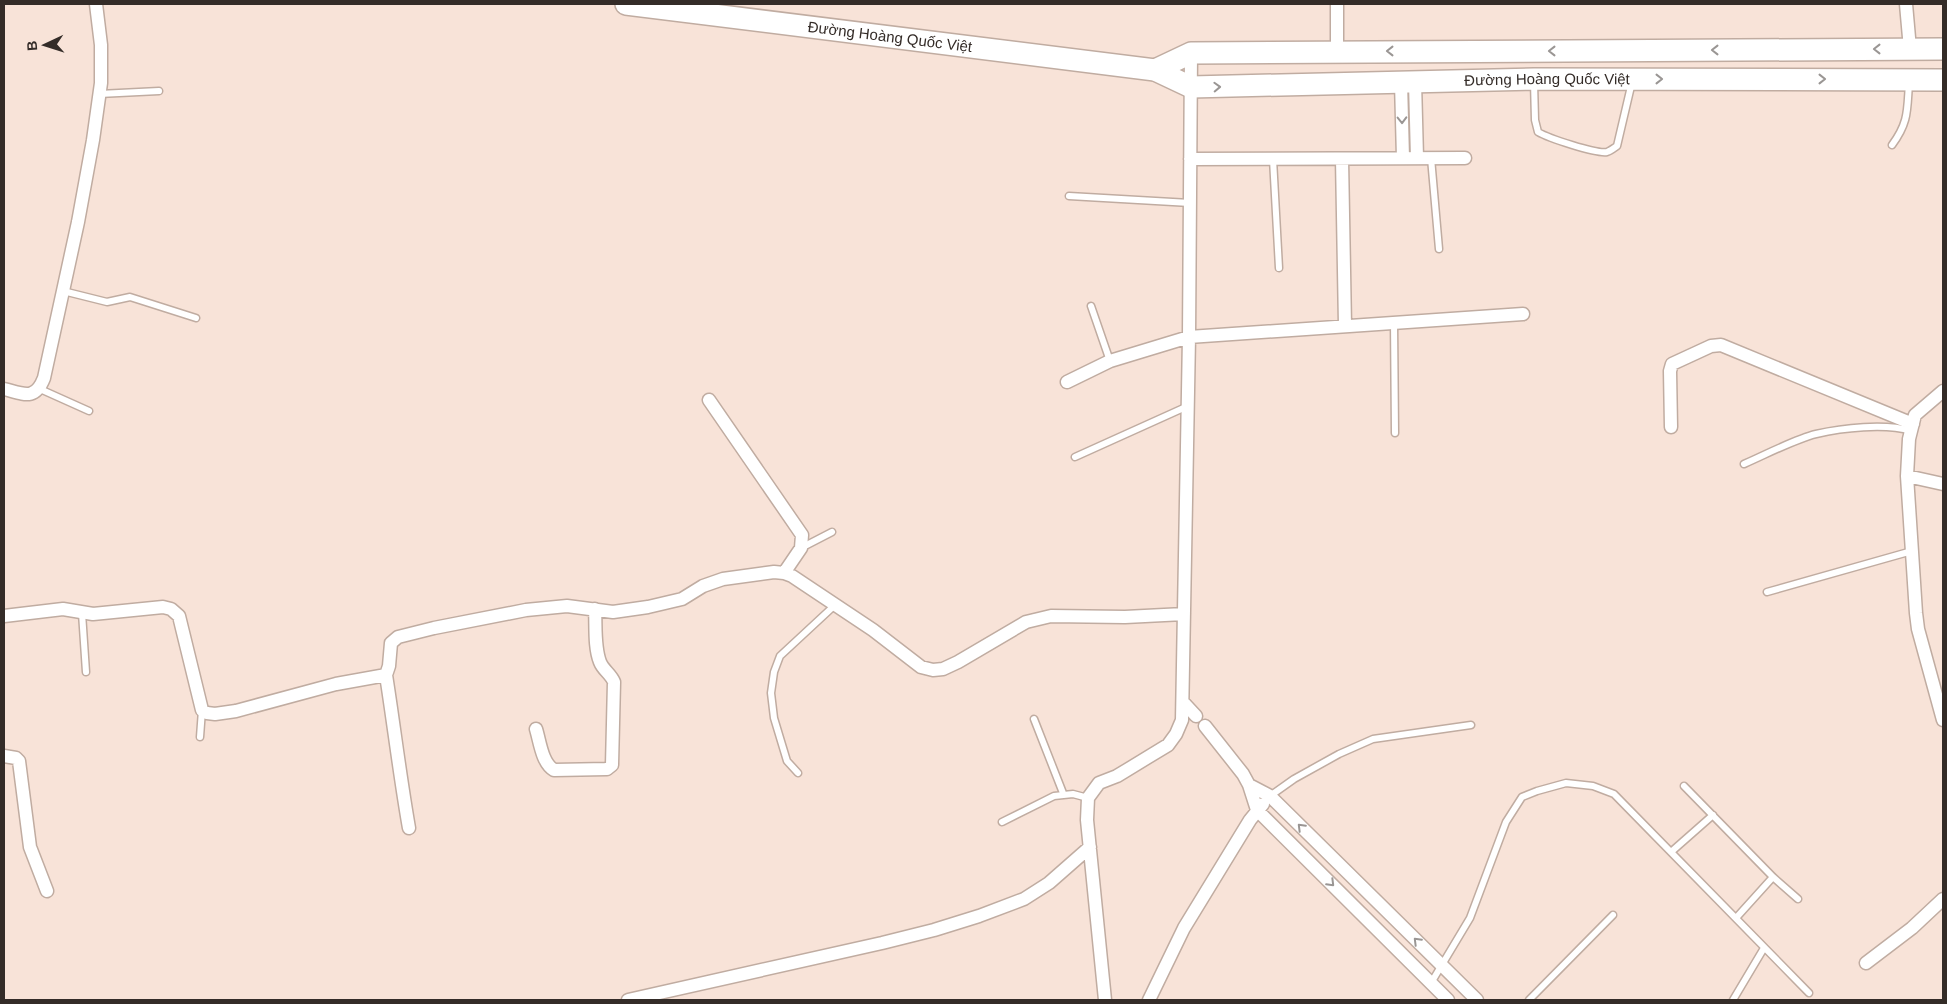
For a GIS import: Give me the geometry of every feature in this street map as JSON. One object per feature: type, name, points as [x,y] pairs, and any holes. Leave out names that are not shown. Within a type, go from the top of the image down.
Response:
[{"type":"highway","name":"Đường Hoàng Quốc Việt","points":[[634,4],[1155,70],[1191,87],[1632,78],[1943,80]]},
{"type":"highway","name":"Đường Hoàng Quốc Việt","points":[[1155,70],[1191,53],[1943,49]]},
{"type":"street","points":[[4,389],[34,393],[40,389],[44,378],[78,222],[99,94],[101,45],[96,4]]},
{"type":"street","points":[[1337,4],[1337,52]]},
{"type":"street","points":[[1906,4],[1910,49]]},
{"type":"street","points":[[1105,1000],[1087,820],[1088,798],[1099,783],[1117,776],[1168,745],[1176,734],[1182,720],[1189,337],[1191,53]]},
{"type":"street","points":[[1408,82],[1417,158]]},
{"type":"street","points":[[1403,158],[1408,82]]},
{"type":"street","points":[[1190,159],[1466,158]]},
{"type":"street","points":[[1342,159],[1345,326]]},
{"type":"street","points":[[1067,382],[1110,361],[1189,337],[1523,314]]},
{"type":"street","points":[[1671,427],[1670,372],[1672,364],[1711,346],[1721,345],[1912,428]]},
{"type":"street","points":[[1943,391],[1915,416],[1909,439],[1907,476],[1918,629],[1941,706],[1943,720]]},
{"type":"street","points":[[709,400],[802,535],[801,548],[784,573]]},
{"type":"street","points":[[1907,476],[1943,484]]},
{"type":"street","points":[[409,828],[397,763],[395,731],[386,675],[389,666],[391,643],[398,637],[526,610],[568,606],[613,612],[648,608],[682,599],[704,586],[723,579],[774,572],[784,573],[873,630],[922,667],[933,670],[944,669],[958,662],[1026,622],[1051,616],[1126,617],[1184,614]]},
{"type":"street","points":[[4,616],[63,609],[93,614],[162,607],[171,609],[179,616],[202,710],[207,713],[215,714],[236,711],[336,684],[386,675]]},
{"type":"street","points":[[536,730],[546,762],[554,770],[607,769],[612,765],[614,682],[611,675],[600,664],[595,609]]},
{"type":"street","points":[[1182,702],[1196,716]]},
{"type":"street","points":[[1205,726],[1246,780],[1257,810],[1448,1000]]},
{"type":"street","points":[[4,756],[16,758],[18,761],[30,847],[48,891]]},
{"type":"street","points":[[1246,780],[1270,796],[1477,1000]]},
{"type":"street","points":[[1149,1000],[1184,928],[1257,810],[1270,796]]},
{"type":"street","points":[[628,1000],[899,938],[979,916],[1024,899],[1049,882],[1090,847]]},
{"type":"street","points":[[1866,963],[1912,928],[1943,899]]},
{"type":"lane","points":[[1534,79],[1535,120],[1538,132],[1546,137],[1608,152],[1617,146],[1632,78]]},
{"type":"lane","points":[[1892,145],[1903,130],[1909,80]]},
{"type":"lane","points":[[99,94],[158,91]]},
{"type":"lane","points":[[1430,158],[1439,249]]},
{"type":"lane","points":[[1273,159],[1279,268]]},
{"type":"lane","points":[[1069,196],[1190,203]]},
{"type":"lane","points":[[63,291],[108,302],[130,297],[196,318]]},
{"type":"lane","points":[[1091,306],[1110,361]]},
{"type":"lane","points":[[1394,322],[1395,433]]},
{"type":"lane","points":[[40,389],[89,411]]},
{"type":"lane","points":[[1074,457],[1188,406]]},
{"type":"lane","points":[[1744,464],[1815,434],[1868,427],[1912,428]]},
{"type":"lane","points":[[801,548],[832,532]]},
{"type":"lane","points":[[1766,592],[1912,550]]},
{"type":"lane","points":[[798,773],[787,761],[774,718],[771,692],[774,672],[780,656],[835,605]]},
{"type":"lane","points":[[82,613],[86,672]]},
{"type":"lane","points":[[200,737],[202,710]]},
{"type":"lane","points":[[1034,719],[1063,793]]},
{"type":"lane","points":[[1270,796],[1331,758],[1373,739],[1471,724]]},
{"type":"lane","points":[[1431,984],[1470,918],[1506,822],[1522,797],[1537,790],[1566,783],[1593,786],[1614,794],[1809,993]]},
{"type":"lane","points":[[1684,786],[1773,878],[1798,899]]},
{"type":"lane","points":[[1002,822],[1063,793],[1088,798]]},
{"type":"lane","points":[[1671,852],[1713,815]]},
{"type":"lane","points":[[1736,918],[1773,878]]},
{"type":"lane","points":[[1529,1000],[1613,915]]},
{"type":"lane","points":[[1733,1000],[1764,948]]}]
